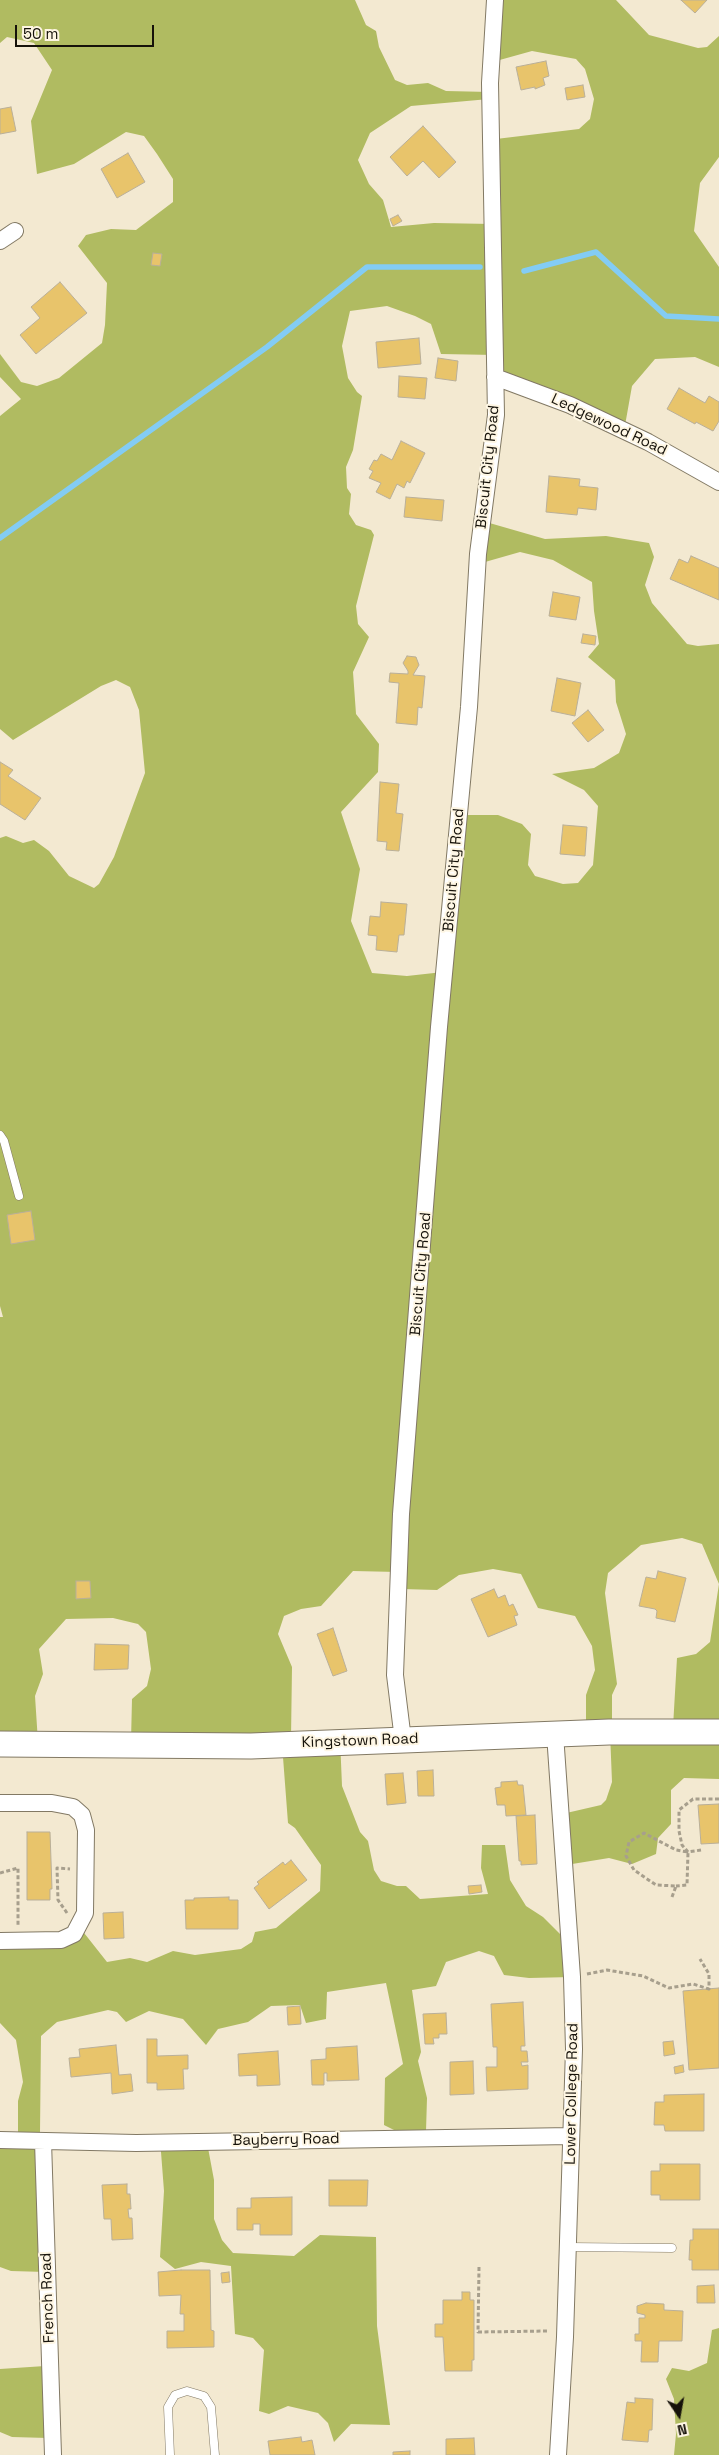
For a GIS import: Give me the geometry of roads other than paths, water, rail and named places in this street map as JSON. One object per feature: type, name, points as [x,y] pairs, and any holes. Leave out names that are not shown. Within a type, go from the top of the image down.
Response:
[{"type":"main road","name":"Kingstown Road","points":[[0,1744],[250,1746],[555,1734],[719,1732]]},
{"type":"street","name":"Biscuit City Road","points":[[403,1740],[395,1675],[401,1514],[439,1027],[469,707],[478,554],[496,415],[490,83],[495,0]]},
{"type":"street","points":[[0,241],[15,231]]},
{"type":"street","name":"Ledgewood Road","points":[[494,377],[570,405],[648,442],[719,482]]},
{"type":"street","name":"Lower College Road","points":[[555,1734],[572,1977],[574,2049],[568,2247],[558,2455]]},
{"type":"street","points":[[0,1802],[52,1803],[73,1807],[82,1815],[86,1830],[86,1913],[74,1934],[61,1940],[0,1941]]},
{"type":"street","name":"Bayberry Road","points":[[0,2140],[136,2143],[571,2136]]},
{"type":"street","name":"French Road","points":[[43,2141],[53,2455]]},
{"type":"lane","points":[[0,1135],[4,1141],[19,1196]]},
{"type":"lane","points":[[568,2247],[672,2248]]},
{"type":"lane","points":[[170,2455],[168,2407],[175,2395],[187,2392],[204,2396],[212,2407],[215,2455]]},
{"type":"waterway","points":[[524,271],[596,252],[666,316],[719,319]]},
{"type":"waterway","points":[[0,538],[267,347],[367,267],[480,267]]}]
